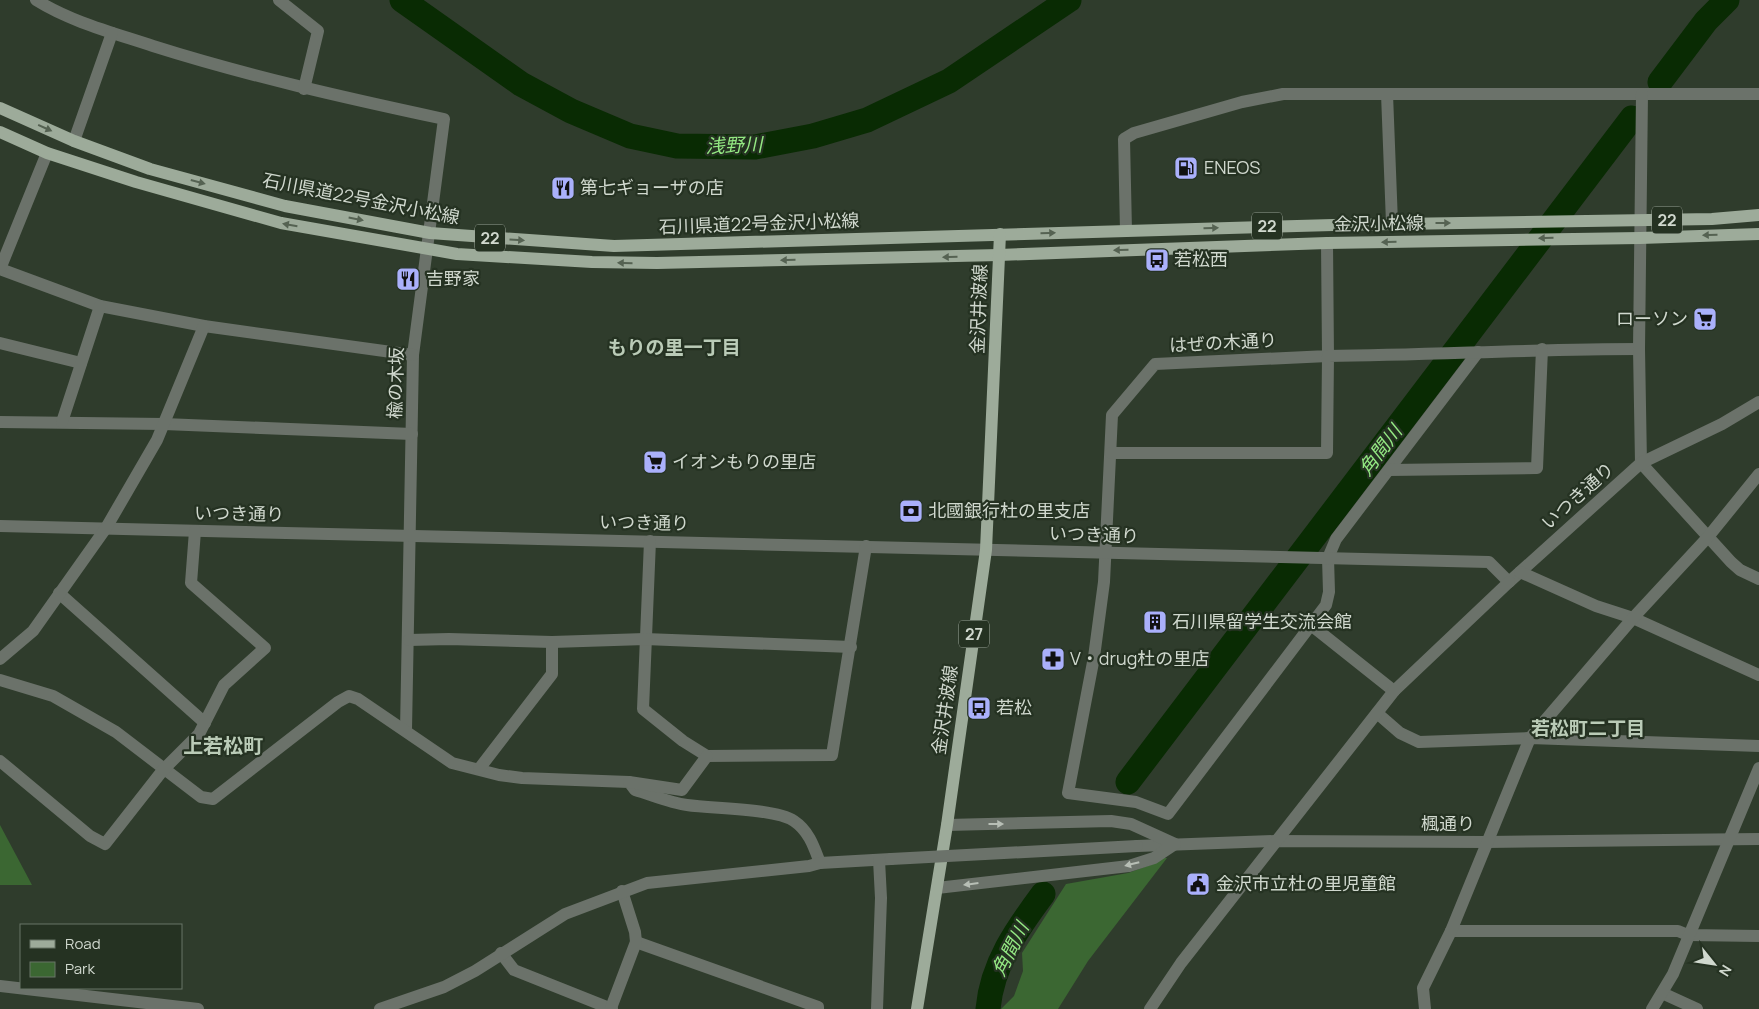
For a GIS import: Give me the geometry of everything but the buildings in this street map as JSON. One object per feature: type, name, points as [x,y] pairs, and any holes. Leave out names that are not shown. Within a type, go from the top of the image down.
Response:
[{"type":"main road","name":"石川県道22号金沢小松線","points":[[0,108],[74,141],[150,169],[285,206],[430,233],[614,246],[1000,234]]},
{"type":"main road","name":"22","points":[[0,132],[47,153],[136,182],[281,224],[428,250],[563,261],[638,263],[999,255]]},
{"type":"main road","name":"金沢小松線","points":[[1000,234],[1392,223],[1641,221],[1712,219],[1759,215]]},
{"type":"main road","name":"金沢井波線","points":[[917,1009],[947,825],[986,550],[1000,234]]},
{"type":"main road","name":"金沢小松線","points":[[999,255],[1328,243],[1566,237],[1640,238],[1759,234]]},
{"type":"street","points":[[36,0],[52,4],[112,33],[206,63],[304,89],[318,32],[279,0]]},
{"type":"street","points":[[74,141],[112,33]]},
{"type":"street","name":"楡の木坂","points":[[304,89],[444,119],[428,250],[412,355],[409,640],[406,730]]},
{"type":"street","points":[[1126,231],[1124,139],[1134,133],[1242,102],[1283,94],[1759,94]]},
{"type":"street","points":[[1387,94],[1392,223]]},
{"type":"street","name":"いつき通り","points":[[1150,1009],[1180,963],[1275,840],[1394,692],[1508,582],[1641,463],[1640,238],[1642,94]]},
{"type":"street","points":[[47,153],[0,269],[100,306],[204,326],[412,355]]},
{"type":"street","points":[[1111,453],[1327,453],[1328,243]]},
{"type":"street","points":[[62,422],[100,306]]},
{"type":"street","points":[[0,659],[33,631],[106,528],[153,449],[204,326]]},
{"type":"street","points":[[0,343],[81,363]]},
{"type":"street","points":[[1389,470],[1538,468],[1542,349]]},
{"type":"street","name":"はぜの木通り","points":[[1311,625],[1168,814],[1136,802],[1068,793],[1094,657],[1106,554],[1112,415],[1155,364],[1542,349],[1640,349]]},
{"type":"street","points":[[1394,692],[1311,625],[1326,606],[1329,592],[1328,558],[1336,539],[1389,470],[1473,352]]},
{"type":"street","points":[[1759,402],[1722,424],[1641,463],[1735,566],[1759,579]]},
{"type":"street","points":[[0,422],[164,424],[412,434]]},
{"type":"street","points":[[1425,1009],[1423,988],[1451,931],[1530,738],[1633,618],[1754,490],[1759,474]]},
{"type":"street","name":"いつき通り","points":[[0,526],[1328,558]]},
{"type":"street","points":[[0,761],[90,836],[105,844],[163,770],[199,734],[224,685],[266,648],[191,583],[195,531]]},
{"type":"street","points":[[650,541],[643,708],[683,741],[707,756],[832,755],[866,546]]},
{"type":"street","points":[[1328,558],[1489,562],[1508,582]]},
{"type":"street","points":[[1520,572],[1596,606],[1633,618],[1759,675]]},
{"type":"street","points":[[59,593],[205,723]]},
{"type":"street","points":[[409,640],[449,639],[552,642],[645,639],[851,647]]},
{"type":"street","points":[[479,769],[552,674],[552,642]]},
{"type":"street","points":[[0,680],[53,696],[116,732],[163,770],[201,797],[212,799],[338,702],[349,696],[358,699],[406,730],[427,748],[452,763],[500,775],[522,778],[630,782],[682,790],[707,756]]},
{"type":"street","points":[[1377,713],[1400,733],[1419,742],[1530,738],[1759,746]]},
{"type":"street","points":[[1652,1009],[1673,974],[1759,768]]},
{"type":"street","points":[[630,782],[635,790],[685,805],[776,814],[793,820],[810,837],[820,863]]},
{"type":"street","points":[[947,825],[1111,821],[1131,824],[1176,844]]},
{"type":"street","name":"楓通り","points":[[380,1009],[444,987],[565,914],[647,883],[809,866],[820,863],[1275,840],[1486,842],[1759,840]]},
{"type":"street","points":[[937,888],[1129,866],[1154,858],[1176,844]]},
{"type":"street","points":[[877,1009],[881,898],[885,859]]},
{"type":"street","points":[[501,953],[514,970],[611,1009],[636,942],[635,932],[622,892]]},
{"type":"street","points":[[1451,931],[1678,931],[1688,935],[1759,936]]},
{"type":"street","points":[[636,942],[818,1008]]},
{"type":"street","points":[[0,986],[20,988]]},
{"type":"street","points":[[26,989],[198,1009]]},
{"type":"street","points":[[1662,993],[1697,1009]]},
{"type":"green space","points":[[0,825],[32,885],[0,885]]},
{"type":"green space","points":[[1154,858],[1167,858],[1088,961],[1058,1009],[1001,1009],[1014,996],[1023,971],[1022,953],[1066,884],[1128,873],[1153,864]]},
{"type":"waterway","name":"浅野川","points":[[402,0],[521,84],[571,111],[630,136],[677,146],[755,147],[813,136],[867,120],[949,81],[1069,0]]},
{"type":"waterway","name":"角間川","points":[[1660,82],[1706,21],[1727,0]]},
{"type":"waterway","name":"角間川","points":[[1128,782],[1632,118]]},
{"type":"waterway","name":"角間川","points":[[988,1009],[990,993],[1000,962],[1015,934],[1043,894]]},
{"type":"place","name":"ENEOS","points":[[1186,168]]},
{"type":"place","name":"第七ギョーザの店","points":[[563,188]]},
{"type":"place","name":"若松西","points":[[1157,260]]},
{"type":"place","name":"吉野家","points":[[408,279]]},
{"type":"place","name":"ローソン","points":[[1705,319]]},
{"type":"place","name":"イオンもりの里店","points":[[655,462]]},
{"type":"place","name":"北國銀行杜の里支店","points":[[911,511]]},
{"type":"place","name":"石川県留学生交流会館","points":[[1155,622]]},
{"type":"place","name":"V・drug杜の里店","points":[[1053,659]]},
{"type":"place","name":"若松","points":[[979,708]]},
{"type":"place","name":"金沢市立杜の里児童館","points":[[1198,884]]},
{"type":"district","name":"もりの里一丁目","points":[[674,347]]},
{"type":"district","name":"若松町二丁目","points":[[1588,728]]},
{"type":"district","name":"上若松町","points":[[223,746]]}]
